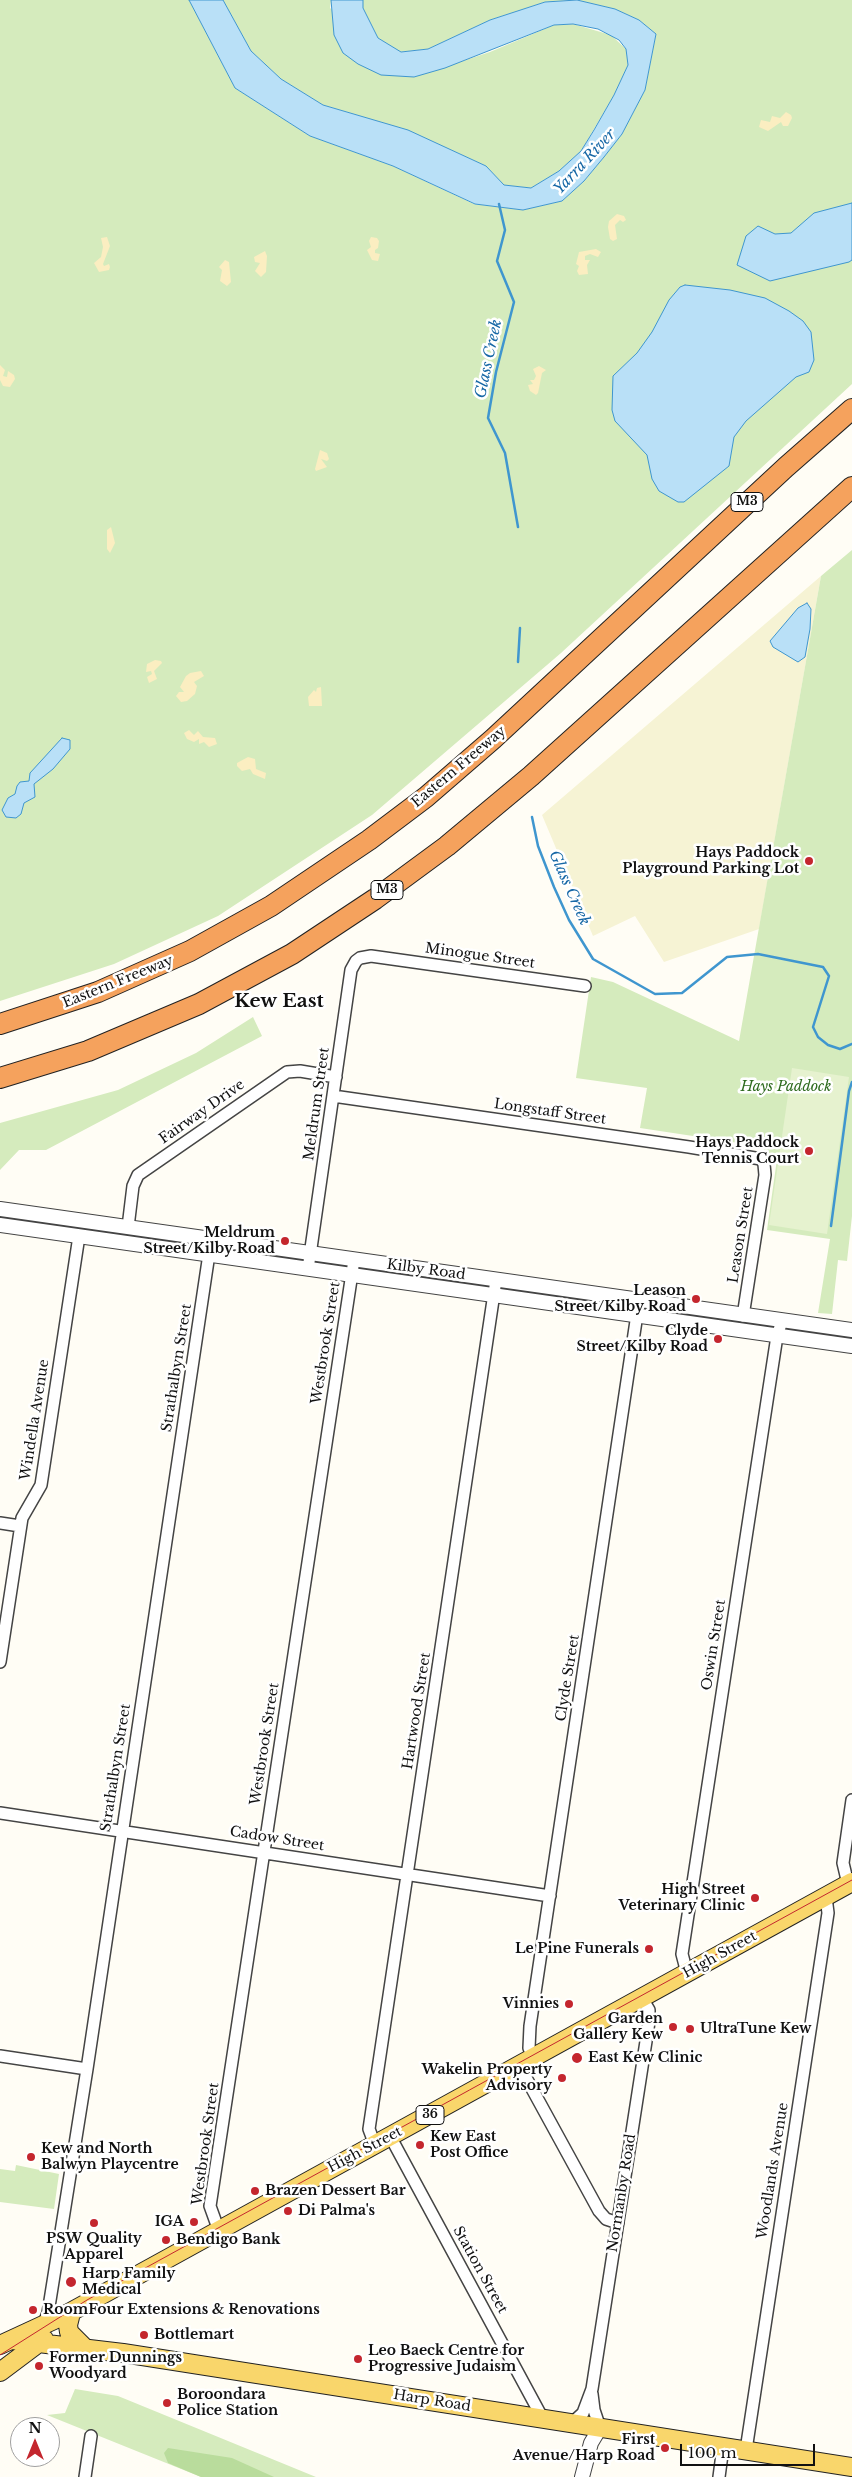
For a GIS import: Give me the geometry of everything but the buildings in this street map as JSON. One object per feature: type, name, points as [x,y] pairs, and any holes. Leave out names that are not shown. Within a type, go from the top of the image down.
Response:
[{"type":"highway","name":"Eastern Freeway","points":[[0,1024],[98,992],[190,951],[271,906],[369,840],[426,797],[493,740],[766,485],[852,410]]},
{"type":"highway","name":"M3","points":[[0,1078],[88,1051],[167,1019],[249,979],[332,929],[418,868],[489,812],[567,745],[716,608],[852,487]]},
{"type":"highway","points":[[716,608],[852,504]]},
{"type":"main road","name":"High Street","points":[[0,2372],[38,2344],[68,2316],[88,2302],[850,1883]]},
{"type":"main road","name":"High Street","points":[[4,2341],[68,2316]]},
{"type":"main road","points":[[68,2316],[68,2330],[85,2348]]},
{"type":"main road","name":"Harp Road","points":[[4,2341],[85,2348],[852,2467]]},
{"type":"street","name":"Minogue Street","points":[[371,956],[585,986]]},
{"type":"street","name":"Meldrum Street","points":[[308,1269],[352,970],[360,958],[371,956]]},
{"type":"street","name":"Fairway Drive","points":[[128,1228],[133,1182],[138,1175],[287,1072],[300,1071],[336,1077]]},
{"type":"street","name":"Longstaff Street","points":[[333,1096],[761,1159]]},
{"type":"street","name":"Leason Street","points":[[743,1316],[765,1176],[764,1164],[761,1159]]},
{"type":"street","name":"Kilby Road","points":[[0,1209],[852,1330]]},
{"type":"street","name":"Kilby Road","points":[[0,1225],[852,1346]]},
{"type":"street","name":"Windella Avenue","points":[[0,1662],[20,1526],[24,1513],[41,1485],[79,1236]]},
{"type":"street","name":"Strathalbyn Street","points":[[42,2326],[48,2317],[87,2068],[209,1254]]},
{"type":"street","name":"Westbrook Street","points":[[219,2231],[210,2213],[210,2206],[354,1260]]},
{"type":"street","name":"Hartwood Street","points":[[382,2141],[368,2129],[496,1280]]},
{"type":"street","name":"Clyde Street","points":[[526,2062],[639,1301]]},
{"type":"street","name":"Oswin Street","points":[[687,1973],[682,1954],[777,1336],[782,1321]]},
{"type":"street","points":[[0,1523],[20,1526]]},
{"type":"street","points":[[850,1883],[843,1863],[852,1800]]},
{"type":"street","name":"Cadow Street","points":[[0,1813],[550,1896]]},
{"type":"street","name":"Woodlands Avenue","points":[[746,2450],[828,1913],[826,1897]]},
{"type":"street","name":"Normanby Road","points":[[582,2476],[585,2425],[583,2413],[592,2390],[649,2022],[649,2010],[642,1998]]},
{"type":"street","points":[[0,2056],[87,2068]]},
{"type":"street","points":[[526,2062],[600,2211],[606,2219],[618,2223]]},
{"type":"street","name":"Station Street","points":[[382,2141],[543,2419]]},
{"type":"street","name":"Strathalbyn Street","points":[[52,2287],[53,2305],[68,2316]]},
{"type":"street","name":"Normanby Road","points":[[585,2425],[594,2410],[592,2390]]},
{"type":"street","points":[[85,2477],[91,2436]]},
{"type":"street","points":[[719,2477],[723,2447]]},
{"type":"shaded area","points":[[821,576],[759,929],[664,962],[635,916],[593,936],[542,815]]},
{"type":"green space","points":[[0,0],[189,0],[235,88],[310,136],[393,166],[474,204],[523,210],[562,201],[584,181],[622,134],[645,90],[656,34],[639,20],[615,9],[577,0],[852,0],[852,384],[561,653],[372,815],[218,916],[114,964],[0,1001]]},
{"type":"green space","points":[[223,0],[331,0],[330,8],[414,77],[490,52],[554,25],[573,24],[611,35],[626,49],[628,65],[614,95],[581,151],[559,171],[531,188],[504,185],[486,166],[407,130],[323,105],[281,79],[251,51]]},
{"type":"green space","points":[[363,0],[577,0],[545,2],[490,20],[428,49],[400,52],[378,38],[363,8]]},
{"type":"green space","name":"Hays Paddock","points":[[852,550],[852,1216],[847,1261],[838,1260],[832,1314],[818,1313],[830,1239],[767,1230],[777,1159],[759,1146],[640,1128],[647,1088],[576,1078],[591,977],[613,982],[739,1041],[821,576]]},
{"type":"green space","points":[[253,1017],[262,1036],[46,1150],[19,1150],[0,1170],[0,1123],[118,1090],[196,1053]]},
{"type":"green space","name":"Hays Paddock Tennis Court","points":[[792,1068],[849,1077],[827,1234],[769,1225]]},
{"type":"green space","points":[[16,2165],[59,2174],[54,2209],[0,2202],[0,2169],[15,2171]]},
{"type":"green space","points":[[75,2389],[118,2396],[316,2477],[201,2477],[60,2420],[60,2417],[47,2415],[65,2413]]},
{"type":"green space","points":[[168,2448],[232,2458],[274,2477],[201,2477],[168,2463],[164,2453]]},
{"type":"sand","points":[[786,112],[792,118],[788,126],[783,126],[781,122],[768,131],[759,127],[761,120],[770,122],[772,116],[780,118]]},
{"type":"sand","points":[[617,214],[624,216],[626,220],[623,222],[620,220],[615,225],[617,239],[613,241],[610,239],[608,227],[609,221]]},
{"type":"sand","points":[[107,237],[110,246],[103,264],[104,266],[109,264],[110,267],[109,270],[99,272],[94,263],[101,257],[103,247],[101,238]]},
{"type":"sand","points":[[371,237],[377,238],[379,241],[378,248],[375,250],[375,253],[380,254],[378,261],[372,260],[367,250],[371,247],[369,241]]},
{"type":"sand","points":[[596,249],[601,252],[598,257],[590,254],[585,256],[585,260],[590,260],[587,265],[588,274],[579,275],[577,271],[579,266],[576,264],[579,252]]},
{"type":"sand","points":[[265,251],[267,256],[266,272],[261,277],[255,271],[260,263],[255,262],[254,257]]},
{"type":"sand","points":[[225,260],[229,262],[231,282],[227,286],[220,281],[222,270],[219,267]]},
{"type":"sand","points":[[0,365],[5,370],[3,376],[7,377],[8,371],[14,375],[15,379],[10,387],[3,386],[0,380]]},
{"type":"sand","points":[[539,366],[546,370],[542,373],[536,395],[530,391],[528,385],[533,384],[530,380],[534,380],[536,376],[533,369]]},
{"type":"sand","points":[[320,450],[327,453],[329,459],[327,461],[321,459],[327,467],[316,471],[315,469]]},
{"type":"sand","points":[[111,527],[115,543],[110,553],[107,549],[107,530]]},
{"type":"sand","points":[[155,660],[162,663],[154,671],[157,679],[149,683],[147,677],[152,674],[151,671],[146,672],[147,664]]},
{"type":"sand","points":[[201,671],[204,676],[194,682],[197,686],[195,694],[187,701],[181,702],[176,696],[179,692],[184,692],[180,687],[186,676],[190,673]]},
{"type":"sand","points":[[321,687],[322,706],[309,706],[308,697],[314,690],[316,692],[317,688]]},
{"type":"sand","points":[[189,730],[194,735],[198,731],[203,737],[215,738],[217,744],[209,747],[204,742],[199,744],[199,739],[194,742],[187,739],[184,733]]},
{"type":"sand","points":[[248,757],[255,759],[256,769],[266,773],[265,779],[253,774],[250,769],[242,771],[237,766],[237,763]]},
{"type":"water","name":"Yarra River","points":[[189,0],[223,0],[251,51],[281,79],[323,105],[408,130],[486,166],[504,185],[531,188],[559,171],[581,151],[594,130],[628,65],[626,49],[619,40],[598,29],[573,24],[554,25],[445,68],[414,77],[381,75],[358,64],[343,53],[334,35],[331,0],[363,0],[363,8],[378,38],[401,52],[428,49],[490,20],[545,2],[577,0],[615,9],[639,20],[656,34],[645,90],[622,134],[584,181],[562,201],[523,210],[475,204],[393,166],[310,136],[235,88]]},
{"type":"water","points":[[852,203],[852,260],[849,262],[770,281],[737,265],[746,236],[758,226],[775,234],[791,233],[814,213]]},
{"type":"water","points":[[685,285],[730,290],[765,298],[789,311],[803,321],[811,332],[814,360],[809,372],[796,377],[746,421],[734,437],[729,466],[684,502],[678,502],[659,491],[652,479],[647,455],[615,421],[612,410],[613,376],[637,353],[652,332],[669,300],[680,287]]},
{"type":"water","points":[[807,603],[811,609],[810,629],[805,657],[798,662],[773,647],[770,641],[798,608]]},
{"type":"water","points":[[62,738],[70,740],[70,749],[53,769],[34,784],[35,797],[24,803],[21,814],[16,818],[6,817],[2,810],[8,798],[15,794],[20,782],[29,781],[30,773]]},
{"type":"waterway","name":"Glass Creek","points":[[499,204],[505,230],[497,261],[514,302],[496,372],[488,418],[505,453],[518,527]]},
{"type":"waterway","name":"Glass Creek","points":[[518,662],[520,628]]},
{"type":"waterway","name":"Glass Creek","points":[[532,817],[538,846],[554,887],[569,920],[593,959],[655,994],[682,993],[727,957],[758,954],[823,967],[829,976],[813,1027],[818,1037],[828,1045],[840,1049],[852,1044]]},
{"type":"waterway","points":[[831,1226],[849,1091],[852,1082]]},
{"type":"tram line","points":[[0,2355],[87,2300],[852,1880]]},
{"type":"place","name":"Hays Paddock Playground Parking Lot","points":[[809,861]]},
{"type":"place","name":"Hays Paddock Tennis Court","points":[[809,1151]]},
{"type":"place","name":"Meldrum Street/Kilby Road","points":[[285,1241]]},
{"type":"place","name":"Leason Street/Kilby Road","points":[[696,1299]]},
{"type":"place","name":"Clyde Street/Kilby Road","points":[[718,1339]]},
{"type":"place","name":"High Street Veterinary Clinic","points":[[755,1898]]},
{"type":"place","name":"Le Pine Funerals","points":[[649,1949]]},
{"type":"place","name":"Vinnies","points":[[569,2004]]},
{"type":"place","name":"Garden Gallery Kew","points":[[673,2027]]},
{"type":"place","name":"UltraTune Kew","points":[[690,2029]]},
{"type":"place","name":"East Kew Clinic","points":[[577,2058]]},
{"type":"place","name":"Wakelin Property Advisory","points":[[562,2078]]},
{"type":"place","name":"Kew East Post Office","points":[[420,2145]]},
{"type":"place","name":"Kew and North Balwyn Playcentre","points":[[31,2157]]},
{"type":"place","name":"Brazen Dessert Bar","points":[[255,2191]]},
{"type":"place","name":"Di Palma's","points":[[288,2211]]},
{"type":"place","name":"IGA","points":[[194,2222]]},
{"type":"place","name":"PSW Quality Apparel","points":[[94,2223]]},
{"type":"place","name":"Bendigo Bank","points":[[166,2240]]},
{"type":"place","name":"Harp Family Medical","points":[[71,2282]]},
{"type":"place","name":"RoomFour Extensions & Renovations","points":[[33,2310]]},
{"type":"place","name":"Bottlemart","points":[[144,2335]]},
{"type":"place","name":"Leo Baeck Centre for Progressive Judaism","points":[[358,2359]]},
{"type":"place","name":"Former Dunnings Woodyard","points":[[39,2366]]},
{"type":"place","name":"Boroondara Police Station","points":[[167,2403]]},
{"type":"place","name":"First Avenue/Harp Road","points":[[665,2448]]},
{"type":"district","name":"Kew East","points":[[279,1002]]}]
